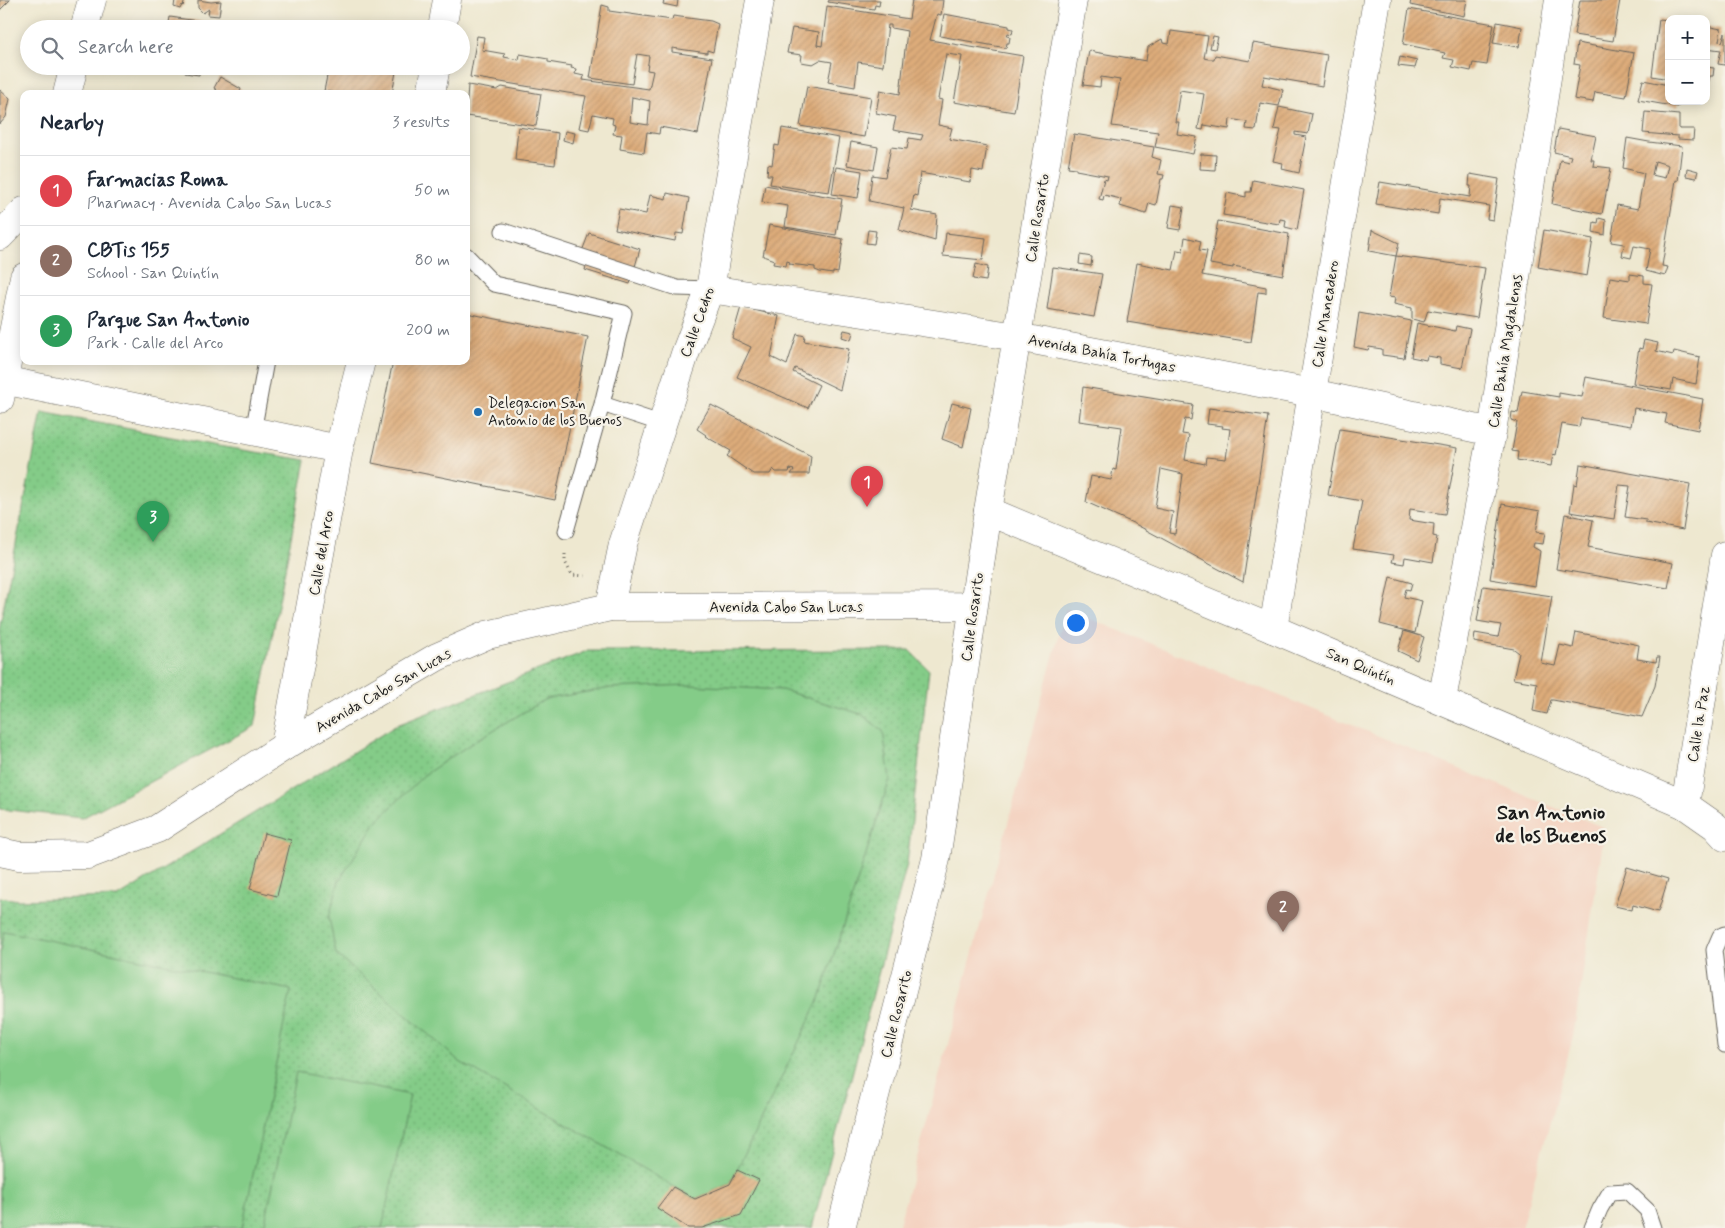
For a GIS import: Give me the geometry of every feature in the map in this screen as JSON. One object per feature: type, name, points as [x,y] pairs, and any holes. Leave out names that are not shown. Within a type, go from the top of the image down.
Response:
[{"type":"street","points":[[86,20],[92,0]]},
{"type":"street","points":[[444,20],[447,0]]},
{"type":"street","name":"Calle Cedro","points":[[610,607],[623,544],[685,354],[710,289],[760,0]]},
{"type":"street","name":"Calle Rosarito","points":[[841,1228],[936,859],[988,511],[1073,0]]},
{"type":"street","name":"Calle Maneadero","points":[[1273,629],[1377,0]]},
{"type":"street","name":"Calle Bahía Magdalenas","points":[[1442,700],[1492,432],[1559,0]]},
{"type":"street","points":[[68,90],[72,75]]},
{"type":"street","points":[[432,90],[434,75]]},
{"type":"street","points":[[0,236],[20,215]]},
{"type":"street","name":"Avenida Bahía Tortugas","points":[[710,289],[1017,337],[1312,394],[1492,432]]},
{"type":"street","points":[[20,296],[1,389],[253,432],[339,449]]},
{"type":"street","name":"Calle del Arco","points":[[286,746],[339,449],[361,365]]},
{"type":"street","name":"San Quintín","points":[[988,511],[1442,700],[1685,805],[1714,826],[1725,837]]},
{"type":"street","name":"Calle la Paz","points":[[1685,805],[1725,555]]},
{"type":"street","name":"Avenida Cabo San Lucas","points":[[0,852],[19,856],[88,855],[157,829],[286,746],[437,656],[487,635],[610,607],[973,606]]},
{"type":"lane","points":[[503,231],[676,288],[710,289]]},
{"type":"lane","points":[[470,259],[494,284],[624,313],[602,404],[566,531]]},
{"type":"lane","points":[[253,432],[265,365]]},
{"type":"lane","points":[[602,404],[663,424]]},
{"type":"lane","points":[[1725,934],[1720,936],[1714,950],[1725,1045]]},
{"type":"lane","points":[[1592,1228],[1610,1192],[1627,1192],[1647,1210],[1653,1228]]},
{"type":"shaded area","points":[[1066,609],[1605,828],[1573,1037],[1521,1228],[898,1228]]},
{"type":"green space","points":[[42,412],[218,446],[306,460],[255,726],[82,818],[0,809],[0,625]]},
{"type":"green space","points":[[909,650],[929,670],[907,864],[812,1228],[0,1228],[0,897],[18,900],[118,897],[397,725],[587,651]]},
{"type":"green space","points":[[690,685],[782,690],[861,714],[883,731],[890,779],[820,998],[730,1184],[695,1199],[460,1062],[336,954],[329,917],[339,881],[375,823],[424,775],[475,741],[546,699],[611,688]]},
{"type":"green space","points":[[4,931],[291,990],[242,1228],[0,1228],[0,951]]},
{"type":"green space","points":[[296,1072],[410,1095],[382,1228],[264,1228]]},
{"type":"building","points":[[0,0],[10,0],[0,10]]},
{"type":"building","points":[[175,0],[185,0],[180,9],[174,7]]},
{"type":"building","points":[[198,0],[221,1],[219,16],[208,15],[209,9],[203,13],[198,8]]},
{"type":"building","points":[[664,0],[678,0],[677,7],[663,4]]},
{"type":"building","points":[[829,0],[880,0],[879,6],[875,5],[874,9],[828,2]]},
{"type":"building","points":[[912,0],[943,0],[941,15],[937,14],[930,40],[1023,56],[1014,112],[954,102],[962,56],[946,54],[938,99],[942,100],[938,125],[952,128],[949,139],[987,146],[983,172],[972,170],[970,182],[920,173],[917,196],[914,195],[911,210],[937,215],[935,241],[899,230],[904,208],[869,201],[872,175],[885,177],[891,147],[907,149],[909,138],[921,140],[923,135],[893,130],[896,117],[876,113],[880,90],[900,94],[907,31],[891,28],[891,25],[888,25],[883,66],[858,62],[855,87],[828,82],[832,62],[820,60],[813,64],[801,62],[802,55],[787,53],[792,28],[819,32],[817,45],[822,46],[827,6],[909,19]]},
{"type":"building","points":[[1411,0],[1467,0],[1464,16],[1410,5]]},
{"type":"building","points":[[1580,0],[1620,0],[1613,41],[1574,35]]},
{"type":"building","points":[[602,5],[609,7],[609,11],[672,20],[673,16],[711,21],[718,24],[713,52],[707,50],[707,53],[672,48],[672,52],[712,58],[698,134],[660,127],[659,134],[647,132],[644,153],[620,149],[622,135],[613,134],[615,125],[612,124],[613,118],[593,114],[589,130],[579,128],[586,96],[470,77],[477,36],[484,37],[482,50],[505,54],[504,57],[519,60],[520,54],[572,66],[571,68],[576,69],[575,74],[584,76],[583,80],[649,89],[653,71],[647,70],[649,56],[637,54],[632,84],[590,78]],"holes":[[[632,97],[650,101],[648,125],[630,122]]]},
{"type":"building","points":[[1409,9],[1494,24],[1487,65],[1473,63],[1471,71],[1452,67],[1454,60],[1443,58],[1445,53],[1403,44]]},
{"type":"building","points":[[944,14],[1009,26],[1009,28],[1013,29],[1012,34],[1008,33],[1007,36],[1010,37],[1009,43],[1007,43],[1006,48],[940,36]]},
{"type":"building","points":[[170,17],[191,20],[170,20]]},
{"type":"building","points":[[1659,19],[1665,20],[1665,78],[1652,76]]},
{"type":"building","points":[[1497,22],[1522,27],[1519,47],[1493,43]]},
{"type":"building","points":[[1710,27],[1721,29],[1719,41],[1722,42],[1725,33],[1725,65],[1718,64],[1721,50],[1710,49]]},
{"type":"building","points":[[1171,31],[1208,36],[1204,58],[1208,59],[1214,59],[1215,55],[1250,61],[1253,43],[1327,55],[1322,86],[1264,76],[1262,85],[1283,90],[1279,106],[1260,103],[1256,130],[1246,129],[1247,122],[1230,119],[1229,129],[1204,125],[1203,130],[1198,129],[1204,94],[1180,90],[1175,122],[1179,122],[1177,134],[1197,137],[1193,154],[1155,147],[1158,132],[1112,126],[1120,80],[1101,77],[1100,87],[1083,85],[1089,51],[1146,61],[1148,47],[1162,39],[1163,43],[1169,44]]},
{"type":"building","points":[[1213,36],[1218,37],[1215,49],[1210,48]]},
{"type":"building","points":[[1577,43],[1634,53],[1626,97],[1595,92],[1593,102],[1574,99],[1580,65],[1574,64]]},
{"type":"building","points":[[1400,57],[1417,61],[1415,68],[1398,66]]},
{"type":"building","points":[[1710,68],[1714,68],[1713,76],[1710,76]]},
{"type":"building","points":[[327,75],[395,75],[393,90],[324,90]]},
{"type":"building","points":[[220,77],[241,89],[217,90],[214,88]]},
{"type":"building","points":[[1643,80],[1665,84],[1665,105],[1638,100]]},
{"type":"building","points":[[468,85],[497,90],[502,87],[541,94],[536,126],[470,117],[470,90],[468,90]]},
{"type":"building","points":[[807,86],[871,97],[864,137],[800,126]]},
{"type":"building","points":[[0,90],[10,99],[6,117],[0,124]]},
{"type":"building","points":[[1279,107],[1312,114],[1308,134],[1295,132],[1295,135],[1306,137],[1299,173],[1282,169],[1283,163],[1273,161],[1281,130],[1274,129]]},
{"type":"building","points":[[1645,112],[1679,115],[1679,129],[1694,129],[1693,140],[1678,139],[1678,136],[1643,133]]},
{"type":"building","points":[[518,127],[558,133],[555,165],[515,160]]},
{"type":"building","points":[[782,128],[839,138],[829,192],[770,184],[772,175],[767,175],[768,164],[772,165],[775,145],[779,146]]},
{"type":"building","points":[[1558,129],[1596,136],[1591,160],[1594,160],[1593,166],[1611,168],[1602,214],[1552,204],[1560,160],[1569,162],[1571,156],[1554,152]]},
{"type":"building","points":[[565,131],[575,133],[573,143],[563,140]]},
{"type":"building","points":[[1074,134],[1154,147],[1152,157],[1161,160],[1158,174],[1164,175],[1163,179],[1161,179],[1156,205],[1149,203],[1146,214],[1120,206],[1121,199],[1104,195],[1103,200],[1099,199],[1104,179],[1107,180],[1108,176],[1068,167]]},
{"type":"building","points":[[1627,138],[1682,146],[1678,181],[1676,180],[1662,266],[1668,267],[1665,276],[1646,271],[1650,249],[1634,246],[1631,258],[1622,256],[1624,244],[1611,242],[1617,205],[1638,209],[1644,173],[1623,168]],"holes":[[[1655,161],[1668,165],[1665,178],[1652,175]]]},
{"type":"building","points":[[851,142],[878,147],[874,170],[847,165]]},
{"type":"building","points":[[1201,154],[1216,155],[1215,170],[1200,169]]},
{"type":"building","points":[[836,167],[862,171],[858,198],[832,194]]},
{"type":"building","points":[[1687,168],[1698,171],[1696,178],[1686,176]]},
{"type":"building","points":[[1470,174],[1499,179],[1493,220],[1487,219],[1489,206],[1440,198],[1438,214],[1376,204],[1380,182],[1470,197]]},
{"type":"building","points":[[1253,180],[1304,190],[1297,230],[1285,227],[1286,220],[1280,219],[1279,224],[1223,215],[1227,193],[1246,197],[1246,192],[1251,192]]},
{"type":"building","points":[[765,185],[842,199],[836,235],[785,227],[788,206],[762,202]]},
{"type":"building","points":[[667,193],[689,198],[683,234],[676,233],[675,241],[615,229],[619,209],[646,214],[650,195],[666,199]]},
{"type":"building","points":[[1172,205],[1184,207],[1180,230],[1168,228]]},
{"type":"building","points":[[1599,218],[1606,220],[1605,235],[1593,232],[1594,222],[1598,223]]},
{"type":"building","points":[[1218,221],[1289,234],[1283,275],[1210,264]]},
{"type":"building","points":[[769,225],[843,239],[838,273],[820,272],[815,270],[815,267],[789,264],[790,262],[787,261],[786,266],[773,264],[774,260],[763,256]]},
{"type":"building","points":[[868,230],[876,231],[874,244],[866,243]]},
{"type":"building","points":[[1372,230],[1399,243],[1396,256],[1369,251]]},
{"type":"building","points":[[1544,230],[1593,239],[1587,276],[1538,267]]},
{"type":"building","points":[[589,233],[640,249],[630,284],[585,270],[589,257],[581,254]]},
{"type":"building","points":[[946,233],[986,238],[983,260],[943,256]]},
{"type":"building","points":[[1185,237],[1201,241],[1199,250],[1207,251],[1202,275],[1266,287],[1266,293],[1258,292],[1251,342],[1127,322],[1137,263],[1173,270],[1177,250],[1183,251]]},
{"type":"building","points":[[1080,255],[1092,257],[1091,266],[1079,264]]},
{"type":"building","points":[[1396,256],[1485,268],[1477,318],[1428,310],[1424,322],[1412,319],[1412,308],[1394,304],[1395,298],[1389,297]]},
{"type":"building","points":[[976,264],[988,267],[986,281],[973,279]]},
{"type":"building","points":[[1053,267],[1102,274],[1094,317],[1047,309]]},
{"type":"building","points":[[1630,274],[1644,276],[1644,283],[1652,284],[1646,324],[1604,318],[1610,277],[1630,280]]},
{"type":"building","points":[[741,307],[779,316],[771,357],[787,365],[797,334],[805,336],[804,341],[849,349],[840,390],[795,368],[793,372],[819,385],[808,408],[737,377],[751,347],[732,338]]},
{"type":"building","points":[[1359,313],[1411,321],[1404,358],[1382,355],[1382,349],[1369,347],[1368,350],[1354,347]]},
{"type":"building","name":"Delegacion San Antonio de los Buenos","points":[[470,314],[588,337],[555,500],[372,463],[392,365],[470,365]]},
{"type":"building","points":[[1417,323],[1455,331],[1456,326],[1470,329],[1462,368],[1440,364],[1440,358],[1427,356],[1426,360],[1411,357]]},
{"type":"building","points":[[844,330],[853,332],[851,340],[842,337]]},
{"type":"building","points":[[1644,340],[1658,343],[1656,351],[1673,355],[1674,351],[1700,357],[1696,384],[1673,379],[1671,390],[1633,383],[1639,348],[1642,349]]},
{"type":"building","points":[[1586,377],[1703,399],[1698,430],[1665,423],[1667,414],[1634,408],[1631,426],[1581,418],[1579,427],[1562,424],[1556,455],[1553,454],[1551,466],[1517,460],[1518,452],[1512,451],[1517,422],[1511,420],[1512,412],[1518,413],[1522,391],[1559,397],[1559,393],[1582,397]]},
{"type":"building","points":[[1083,387],[1193,405],[1191,420],[1185,419],[1182,434],[1189,435],[1185,460],[1205,464],[1206,457],[1226,459],[1230,429],[1207,424],[1209,408],[1268,416],[1243,582],[1135,524],[1086,502],[1091,476],[1111,480],[1113,469],[1116,470],[1122,427],[1079,421]],"holes":[[[1161,469],[1183,474],[1175,534],[1169,533],[1173,512],[1155,508]]]},
{"type":"building","points":[[952,403],[971,408],[963,447],[942,439]]},
{"type":"building","points":[[711,405],[811,456],[809,474],[791,474],[794,470],[790,469],[789,472],[776,472],[773,469],[770,474],[753,474],[727,456],[731,451],[705,436],[697,429]]},
{"type":"building","points":[[1340,429],[1457,448],[1445,514],[1410,509],[1409,520],[1434,524],[1433,536],[1437,537],[1433,562],[1405,557],[1404,564],[1392,562],[1394,555],[1353,549],[1362,501],[1328,495]]},
{"type":"building","points":[[1580,464],[1690,484],[1683,530],[1646,523],[1646,520],[1625,517],[1630,486],[1619,485],[1614,519],[1570,512],[1574,484],[1577,485]]},
{"type":"building","points":[[1502,504],[1540,511],[1536,532],[1545,533],[1543,544],[1534,543],[1533,547],[1540,551],[1535,586],[1490,579]]},
{"type":"building","points":[[1565,514],[1593,520],[1588,547],[1673,563],[1668,588],[1556,569]]},
{"type":"building","points":[[1390,577],[1412,583],[1410,590],[1406,589],[1404,597],[1422,601],[1415,633],[1380,624]]},
{"type":"building","points":[[1483,586],[1552,596],[1541,663],[1555,666],[1560,645],[1573,648],[1576,632],[1639,645],[1637,659],[1656,662],[1657,657],[1660,657],[1655,686],[1642,717],[1553,700],[1551,700],[1547,714],[1533,711],[1537,683],[1513,679],[1519,653],[1514,649],[1474,642],[1475,633],[1498,637],[1501,625],[1477,621]]},
{"type":"building","points":[[1404,631],[1424,637],[1417,660],[1398,651]]},
{"type":"building","points":[[264,833],[291,840],[277,896],[250,889]]},
{"type":"building","points":[[1627,867],[1668,879],[1658,912],[1633,905],[1632,910],[1615,906]]},
{"type":"building","points":[[737,1170],[759,1180],[741,1215],[702,1228],[688,1228],[657,1208],[673,1187],[695,1199],[730,1184]]},
{"type":"place","name":"Delegacion San Antonio de los Buenos","points":[[478,412]]},
{"type":"place","name":"Farmacias Roma","points":[[867,507]]},
{"type":"place","name":"Parque San Antonio","points":[[153,542]]},
{"type":"place","name":"CBTis 155","points":[[1283,932]]},
{"type":"district","name":"San Antonio de los Buenos","points":[[1551,824]]}]
